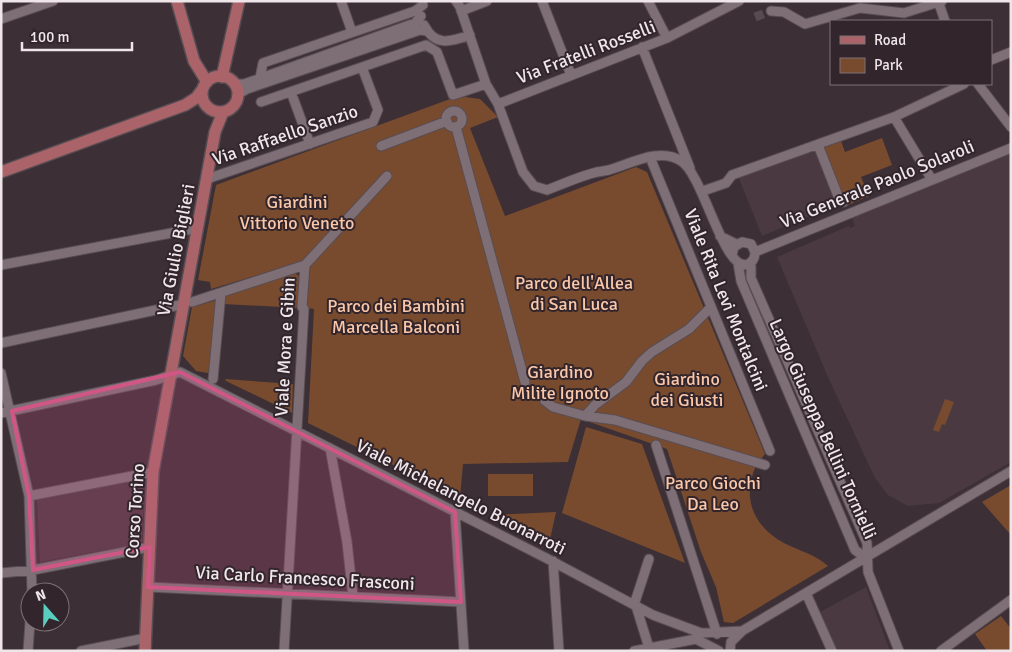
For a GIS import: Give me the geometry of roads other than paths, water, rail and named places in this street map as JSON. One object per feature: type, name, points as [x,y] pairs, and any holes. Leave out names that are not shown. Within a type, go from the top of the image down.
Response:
[{"type":"main road","points":[[177,1],[194,61],[205,86],[202,96],[208,107]]},
{"type":"main road","points":[[222,77],[239,1]]},
{"type":"main road","points":[[4,168],[185,105],[196,98],[214,77],[222,77],[236,89],[234,105],[223,112],[208,107],[160,120],[145,120]]},
{"type":"main road","name":"Via Giulio Biglieri","points":[[208,107],[215,132]]},
{"type":"main road","name":"Via Giulio Biglieri","points":[[170,374],[188,303],[198,228],[215,132],[223,112]]},
{"type":"main road","name":"Corso Torino","points":[[145,651],[153,472],[170,374]]},
{"type":"street","points":[[1,19],[53,1]]},
{"type":"street","points":[[341,1],[352,32]]},
{"type":"street","points":[[456,1],[462,10],[486,84],[498,104],[523,172],[534,186],[547,190],[596,172],[610,170],[642,159],[659,156],[675,158],[691,169]]},
{"type":"street","points":[[462,10],[487,1]]},
{"type":"street","points":[[542,1],[572,75]]},
{"type":"street","points":[[648,1],[667,38]]},
{"type":"street","name":"Via Fratelli Rosselli","points":[[498,104],[667,38],[739,1]]},
{"type":"street","points":[[273,98],[261,81],[263,62],[415,11],[424,2]]},
{"type":"street","points":[[261,81],[415,23],[421,16],[424,2]]},
{"type":"street","points":[[771,11],[784,12],[805,24],[860,8],[904,13],[940,2],[945,20]]},
{"type":"street","points":[[421,16],[430,35],[443,42],[470,35]]},
{"type":"street","points":[[236,89],[244,84],[261,81],[420,30],[427,31]]},
{"type":"street","points":[[262,102],[362,67],[428,47],[437,52],[453,95],[486,84]]},
{"type":"street","points":[[642,48],[691,169],[703,191],[720,236],[738,263],[744,265],[751,262],[755,252],[748,242],[736,244],[720,236]]},
{"type":"street","points":[[992,60],[1011,52]]},
{"type":"street","name":"Via Raffaello Sanzio","points":[[207,179],[373,122],[378,110],[362,67]]},
{"type":"street","points":[[703,191],[726,183],[732,175],[894,117],[962,85]]},
{"type":"street","points":[[979,85],[1011,127]]},
{"type":"street","points":[[291,92],[310,144]]},
{"type":"street","points":[[447,121],[449,114],[458,113],[462,119],[456,127]]},
{"type":"street","points":[[894,117],[932,180]]},
{"type":"street","points":[[447,121],[456,127]]},
{"type":"street","points":[[381,146],[447,121]]},
{"type":"street","points":[[456,127],[525,382]]},
{"type":"street","points":[[818,145],[841,202]]},
{"type":"street","name":"Via Generale Paolo Solaroli","points":[[755,252],[1011,148]]},
{"type":"street","name":"Viale Rita Levi Montalcini","points":[[652,162],[770,451]]},
{"type":"street","points":[[1,343],[188,303],[305,265],[387,176]]},
{"type":"street","points":[[1,265],[198,228]]},
{"type":"street","points":[[732,254],[736,244]]},
{"type":"street","name":"Largo Giuseppa Bellini Tornielli","points":[[751,262],[749,269],[751,278],[867,544],[866,558]]},
{"type":"street","name":"Largo Giuseppa Bellini Tornielli","points":[[738,263],[741,281],[855,550],[866,558]]},
{"type":"street","name":"Viale Mora e Gibin","points":[[284,651],[305,265]]},
{"type":"street","points":[[213,379],[221,293]]},
{"type":"street","points":[[584,416],[595,405],[626,382],[642,361],[652,352],[689,329],[711,304]]},
{"type":"street","name":"Viale Michelangelo Buonarroti","points":[[170,374],[180,372],[635,605],[687,629],[701,633],[717,634],[742,631]]},
{"type":"street","points":[[1,373],[12,411],[29,496],[32,582]]},
{"type":"street","points":[[1,413],[156,380],[170,374]]},
{"type":"street","points":[[545,401],[584,416],[614,420],[765,465]]},
{"type":"street","points":[[656,445],[717,634]]},
{"type":"street","points":[[330,448],[347,542],[354,597]]},
{"type":"street","points":[[730,651],[731,642],[742,631],[1011,471]]},
{"type":"street","points":[[29,496],[153,472]]},
{"type":"street","points":[[455,512],[464,651]]},
{"type":"street","points":[[847,531],[856,531],[860,526]]},
{"type":"street","points":[[1,573],[33,570],[150,547]]},
{"type":"street","points":[[866,558],[869,574],[899,651]]},
{"type":"street","points":[[649,559],[635,605],[649,649]]},
{"type":"street","points":[[552,561],[559,651]]},
{"type":"street","name":"Via Carlo Francesco Frasconi","points":[[148,587],[461,602]]},
{"type":"street","points":[[806,593],[832,651]]},
{"type":"street","points":[[941,651],[1011,600]]},
{"type":"street","points":[[28,651],[29,632]]},
{"type":"street","points":[[81,651],[146,638]]},
{"type":"street","points":[[634,651],[696,639],[719,651]]},
{"type":"tunnel","points":[[755,17],[771,11]]},
{"type":"park label","name":"Giardini Vittorio Veneto","points":[[297,212]]},
{"type":"park label","name":"Parco dell'Allea di San Luca","points":[[574,293]]},
{"type":"park label","name":"Parco dei Bambini Marcella Balconi","points":[[396,316]]},
{"type":"park label","name":"Giardino Milite Ignoto","points":[[560,382]]},
{"type":"park label","name":"Giardino dei Giusti","points":[[687,389]]},
{"type":"park label","name":"Parco Giochi Da Leo","points":[[713,493]]}]
